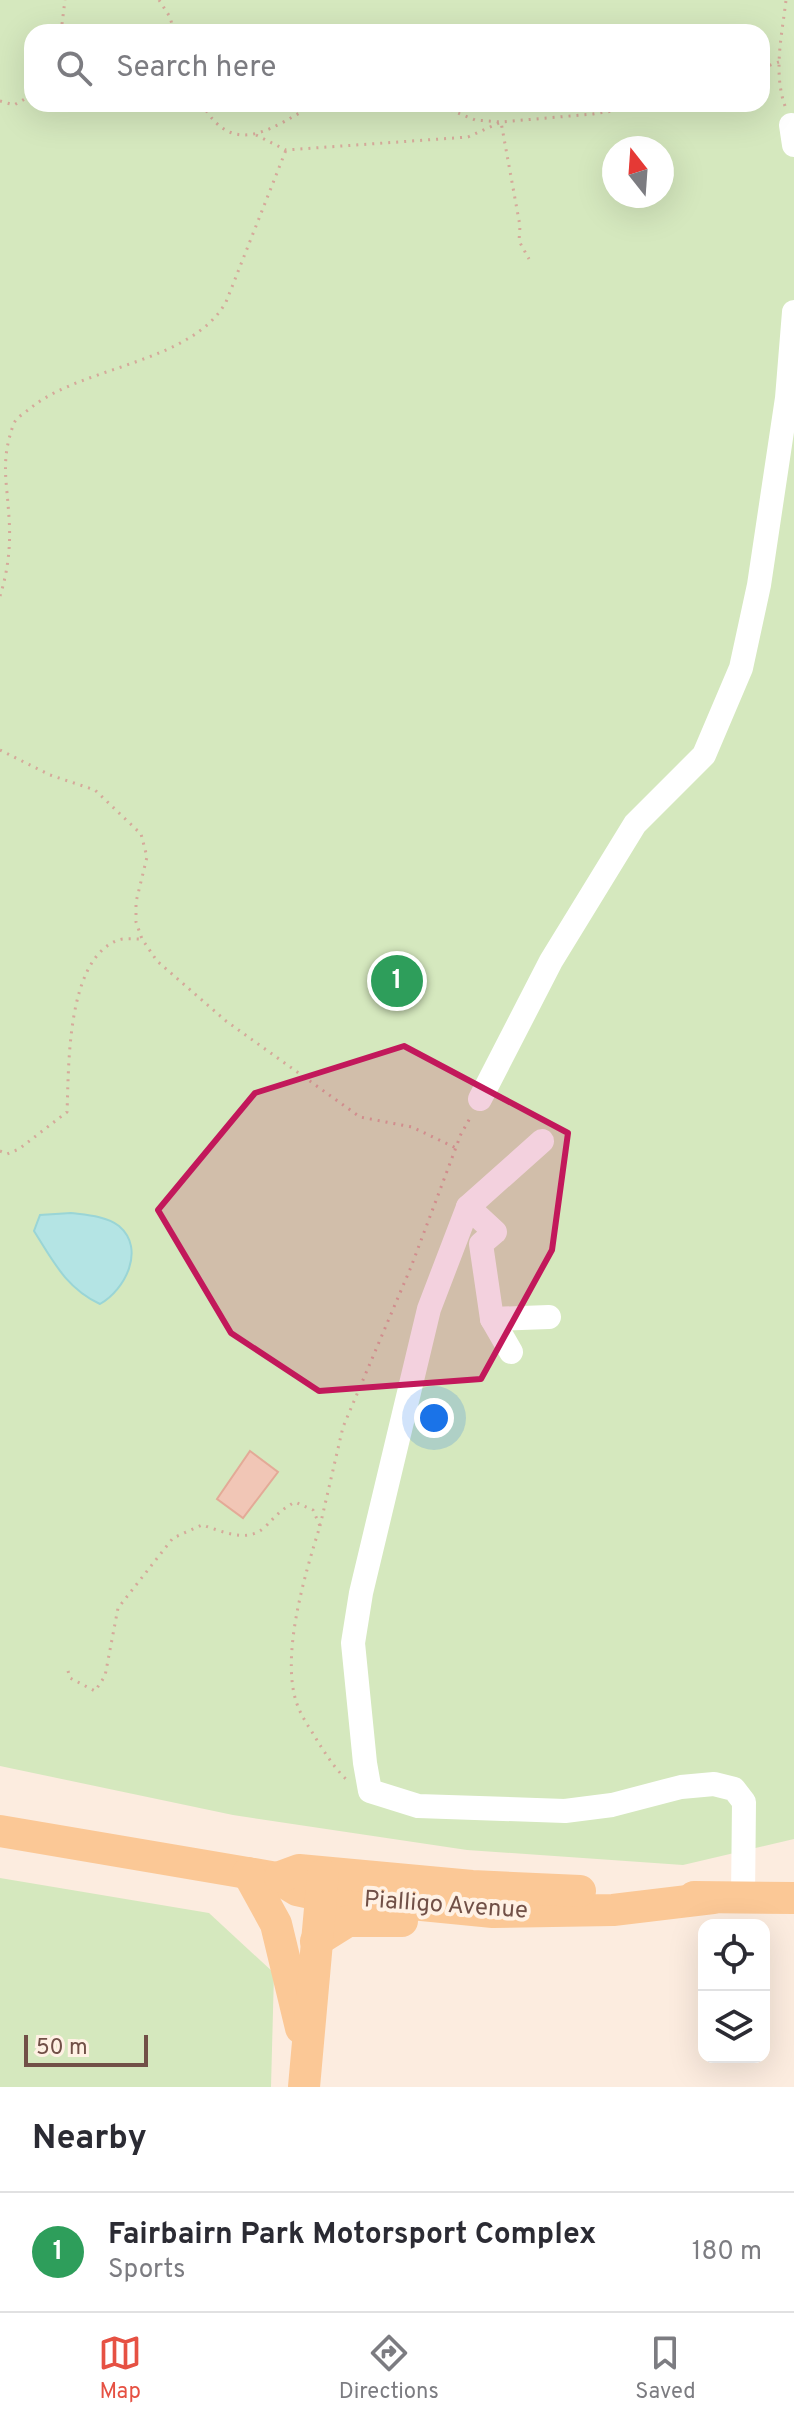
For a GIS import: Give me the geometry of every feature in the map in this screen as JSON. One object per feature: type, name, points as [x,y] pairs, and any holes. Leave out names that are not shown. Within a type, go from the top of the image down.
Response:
[{"type":"main road","name":"Pialligo Avenue","points":[[0,1831],[493,1912],[613,1910],[728,1898]]},
{"type":"main road","name":"Pialligo Avenue","points":[[294,1880],[794,1898]]},
{"type":"main road","points":[[294,1880],[316,1941],[304,2040]]},
{"type":"main road","points":[[294,1880],[276,1924],[304,2040]]},
{"type":"main road","points":[[294,1880],[304,2087]]},
{"type":"main road","points":[[316,1941],[348,1921],[453,1921],[493,1912]]},
{"type":"lane","points":[[480,1099],[551,961],[635,824],[704,755],[741,668],[759,585],[787,398],[794,312]]},
{"type":"lane","points":[[542,1141],[468,1207],[429,1309],[361,1593],[353,1643],[370,1791],[418,1806],[565,1811],[612,1805],[681,1787],[714,1784],[734,1789],[744,1802],[728,1898]]},
{"type":"lane","points":[[468,1207],[495,1232],[481,1244],[492,1319],[511,1352]]},
{"type":"lane","points":[[492,1319],[549,1317]]},
{"type":"path","points":[[62,24],[65,0]]},
{"type":"path","points":[[159,0],[172,24]]},
{"type":"path","points":[[786,0],[779,62],[780,91],[792,135]]},
{"type":"path","points":[[770,65],[779,62]]},
{"type":"path","points":[[0,101],[14,105],[24,99]]},
{"type":"path","points":[[209,112],[225,132],[241,137],[256,135],[301,112]]},
{"type":"path","points":[[456,112],[475,120],[501,122],[606,112]]},
{"type":"path","points":[[256,135],[286,150],[468,137],[501,122]]},
{"type":"path","points":[[501,122],[520,226],[519,241],[529,259]]},
{"type":"path","points":[[0,596],[8,570],[9,518],[2,467],[15,420],[46,396],[170,349],[218,316],[286,150]]},
{"type":"path","points":[[0,750],[50,775],[95,790],[141,834],[147,857],[136,902],[136,922],[142,939],[157,961],[226,1021],[360,1117],[412,1127],[456,1148]]},
{"type":"path","points":[[0,1151],[7,1154],[19,1149],[67,1112],[72,1019],[84,975],[106,948],[119,939],[142,939]]},
{"type":"path","points":[[370,1791],[347,1781],[336,1769],[299,1709],[293,1688],[292,1645],[310,1557],[343,1427],[411,1267],[456,1148],[480,1099]]},
{"type":"path","points":[[68,1671],[70,1678],[95,1691],[105,1676],[118,1608],[173,1538],[202,1525],[250,1536],[264,1529],[275,1513],[295,1502],[313,1510],[320,1526]]},
{"type":"highlighted area","points":[[404,1046],[568,1133],[552,1250],[481,1379],[319,1391],[231,1333],[158,1210],[255,1093]]},
{"type":"green space","points":[[0,0],[794,0],[794,1839],[683,1865],[467,1850],[233,1815],[0,1766]]},
{"type":"green space","points":[[0,1878],[209,1913],[274,1973],[271,2087],[0,2087]]},
{"type":"water","points":[[71,1213],[96,1216],[114,1223],[127,1235],[131,1246],[129,1268],[124,1279],[100,1304],[69,1282],[34,1231],[40,1215]]},
{"type":"building","points":[[250,1451],[278,1472],[243,1518],[217,1499]]},
{"type":"place","name":"Fairbairn Park Motorsport Complex","points":[[397,981]]}]
